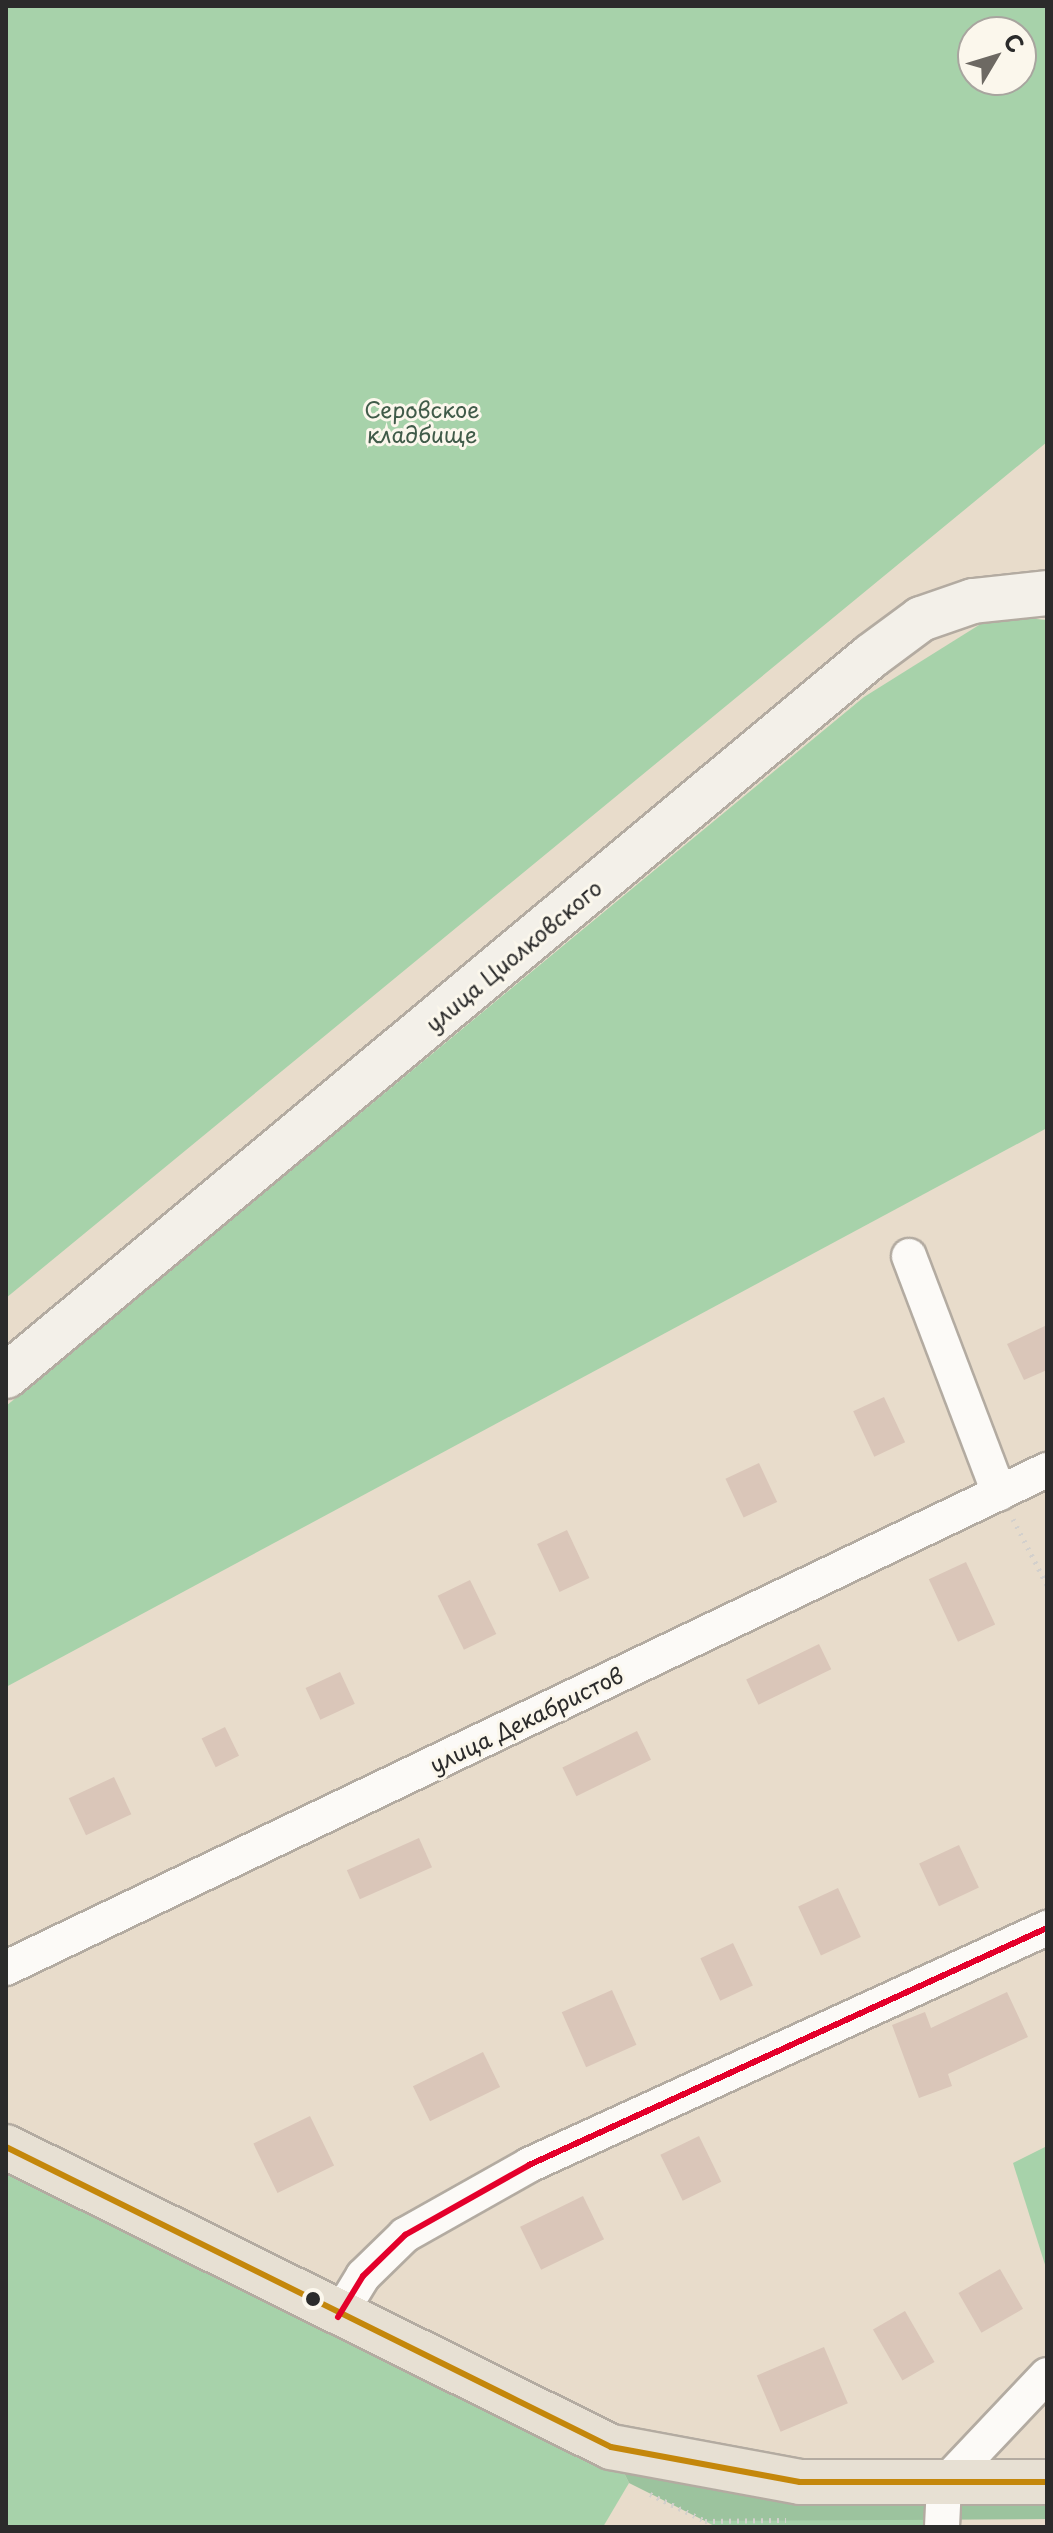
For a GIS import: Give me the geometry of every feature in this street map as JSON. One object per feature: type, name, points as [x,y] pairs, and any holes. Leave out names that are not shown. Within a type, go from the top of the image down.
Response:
[{"type":"main road","name":"улица Циолковского","points":[[6,1376],[909,628],[973,601],[1047,593]]},
{"type":"main road","points":[[6,2147],[338,2317],[611,2447],[800,2482],[1047,2482]]},
{"type":"street","points":[[909,1256],[999,1493]]},
{"type":"street","name":"улица Декабристов","points":[[6,1968],[1047,1470]]},
{"type":"street","points":[[338,2317],[363,2276],[405,2235],[529,2165],[1047,1928]]},
{"type":"street","points":[[942,2527],[944,2484],[1047,2375]]},
{"type":"path","points":[[999,1493],[1047,1585]]},
{"type":"green space","name":"Серовское кладбище","points":[[6,6],[1047,6],[1047,442],[6,1298]]},
{"type":"green space","points":[[995,615],[1047,620],[1047,1128],[6,1687],[6,1406],[864,697]]},
{"type":"green space","points":[[1047,2146],[1047,2271],[1013,2163]]},
{"type":"green space","points":[[6,2147],[611,2447],[629,2483],[603,2527],[6,2527]]},
{"type":"green space","points":[[611,2447],[1047,2482],[1047,2519],[705,2521],[629,2483]]},
{"type":"green space","points":[[945,2517],[942,2527],[716,2527],[705,2521]]},
{"type":"building","points":[[1047,1325],[1047,1370],[1024,1380],[1007,1344]]},
{"type":"building","points":[[884,1397],[905,1442],[874,1457],[853,1411]]},
{"type":"building","points":[[759,1463],[777,1502],[744,1518],[725,1479]]},
{"type":"building","points":[[567,1530],[589,1578],[559,1592],[537,1544]]},
{"type":"building","points":[[966,1562],[995,1625],[958,1642],[929,1579]]},
{"type":"building","points":[[470,1580],[496,1634],[464,1650],[438,1596]]},
{"type":"building","points":[[819,1644],[831,1669],[758,1705],[746,1680]]},
{"type":"building","points":[[340,1672],[355,1704],[320,1720],[306,1688]]},
{"type":"building","points":[[225,1727],[239,1756],[216,1767],[202,1738]]},
{"type":"building","points":[[637,1731],[651,1760],[576,1796],[562,1767]]},
{"type":"building","points":[[114,1777],[131,1814],[86,1835],[69,1798]]},
{"type":"building","points":[[419,1838],[432,1867],[360,1899],[347,1870]]},
{"type":"building","points":[[959,1845],[979,1888],[939,1906],[919,1864]]},
{"type":"building","points":[[838,1888],[861,1937],[821,1956],[798,1907]]},
{"type":"building","points":[[733,1943],[753,1986],[720,2001],[700,1958]]},
{"type":"building","points":[[612,1990],[636,2045],[586,2067],[562,2012]]},
{"type":"building","points":[[1007,1992],[1028,2037],[948,2074],[952,2086],[919,2098],[892,2025],[925,2012],[931,2028]]},
{"type":"building","points":[[483,2052],[500,2087],[430,2121],[413,2086]]},
{"type":"building","points":[[310,2116],[334,2165],[277,2193],[253,2144]]},
{"type":"building","points":[[699,2136],[721,2182],[683,2201],[660,2155]]},
{"type":"building","points":[[583,2196],[604,2239],[541,2270],[520,2227]]},
{"type":"building","points":[[1000,2269],[1023,2309],[981,2333],[958,2293]]},
{"type":"building","points":[[905,2311],[934,2362],[902,2381],[873,2330]]},
{"type":"building","points":[[824,2347],[848,2403],[781,2432],[757,2376]]},
{"type":"transit line","points":[[338,2317],[363,2276],[405,2235],[529,2165],[1047,1928]]},
{"type":"transit line","points":[[6,2147],[611,2447],[800,2482],[1047,2482]]}]
